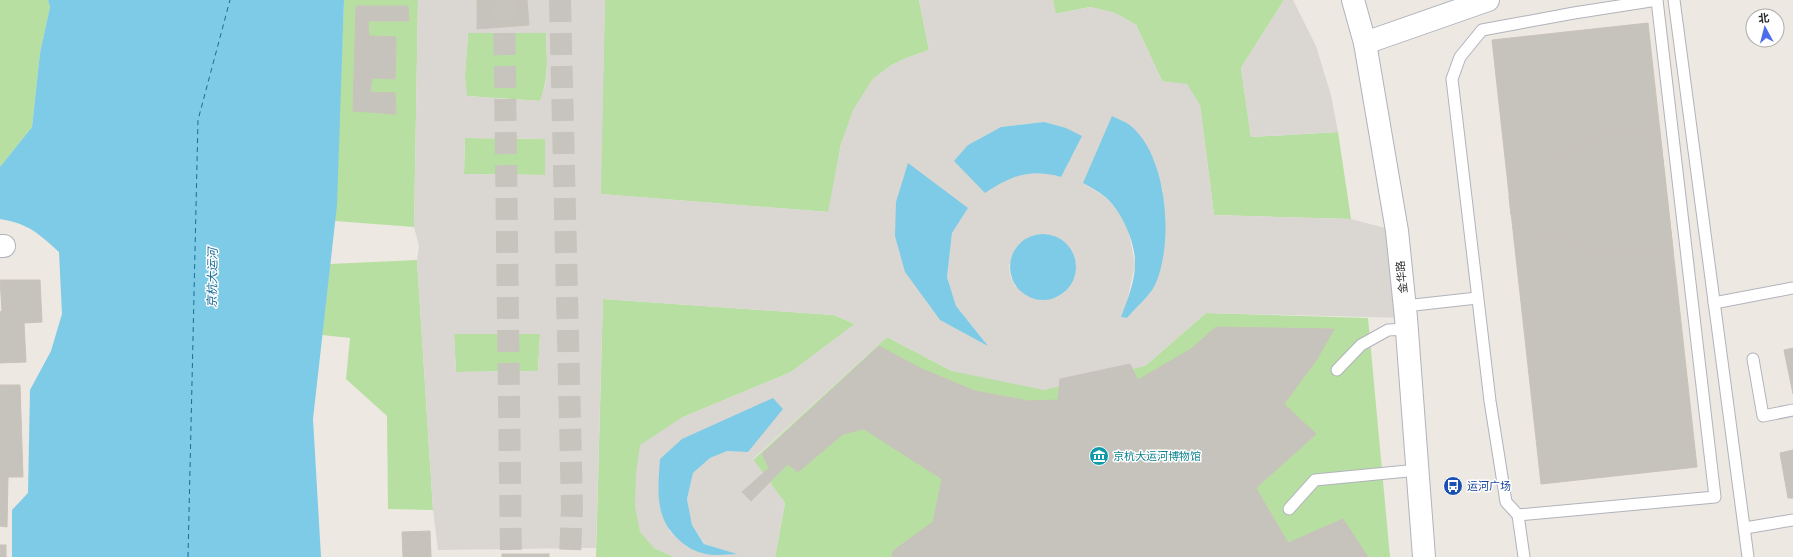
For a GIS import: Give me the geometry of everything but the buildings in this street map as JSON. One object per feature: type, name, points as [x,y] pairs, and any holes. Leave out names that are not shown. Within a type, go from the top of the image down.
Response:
[{"type":"street","name":"金华路","points":[[1353,0],[1365,43],[1398,231],[1424,557]]},
{"type":"street","points":[[1365,43],[1488,0]]},
{"type":"lane","points":[[1518,515],[1715,497],[1658,0],[1574,13],[1482,30],[1460,57],[1452,79],[1490,401],[1506,502],[1518,515],[1524,557]]},
{"type":"lane","points":[[1674,0],[1748,557]]},
{"type":"lane","points":[[1714,303],[1793,288]]},
{"type":"lane","points":[[1405,306],[1477,298]]},
{"type":"lane","points":[[1337,370],[1361,345],[1388,330],[1407,329]]},
{"type":"lane","points":[[1753,359],[1763,416],[1793,410]]},
{"type":"lane","points":[[1289,509],[1315,480],[1418,470]]},
{"type":"lane","points":[[1744,528],[1793,520]]},
{"type":"green space","points":[[0,0],[48,0],[50,7],[40,53],[32,127],[0,167]]},
{"type":"green space","points":[[344,0],[418,0],[414,227],[335,221]]},
{"type":"green space","points":[[605,0],[919,0],[929,50],[890,66],[872,80],[841,144],[829,212],[600,194]]},
{"type":"green space","points":[[1053,0],[1284,0],[1241,68],[1251,137],[1338,132],[1351,219],[1214,215],[1200,105],[1162,81],[1136,25],[1115,13],[1090,7],[1055,14]]},
{"type":"green space","points":[[468,33],[546,33],[546,76],[540,101],[466,96],[465,75]]},
{"type":"green space","points":[[465,138],[545,139],[546,175],[464,174]]},
{"type":"green space","points":[[417,260],[433,510],[388,509],[387,416],[346,379],[350,338],[322,335],[330,264]]},
{"type":"green space","points":[[603,299],[834,315],[855,324],[791,372],[681,418],[654,548],[674,557],[596,557]]},
{"type":"green space","name":"京杭大运河博物馆","points":[[1206,313],[1368,318],[1390,557],[775,557],[785,503],[753,460],[887,337],[952,371],[1145,366]]},
{"type":"green space","points":[[454,334],[540,334],[538,371],[456,372]]},
{"type":"shaded area","points":[[418,0],[605,0],[601,194],[828,212],[841,144],[853,110],[872,80],[890,66],[929,50],[919,0],[1053,0],[1056,14],[1090,7],[1115,13],[1136,25],[1162,81],[1187,84],[1200,105],[1214,215],[1351,219],[1397,231],[1406,318],[1206,313],[1145,366],[1044,390],[952,371],[887,337],[753,459],[785,503],[775,557],[674,557],[654,548],[640,532],[635,506],[636,473],[640,445],[681,418],[791,372],[855,324],[834,315],[603,299],[596,548],[438,550],[433,510],[417,260],[419,246],[414,227]],"holes":[[[468,33],[546,33],[547,68],[545,86],[540,101],[467,96],[465,75]],[[1044,122],[1061,177],[1046,173],[1029,173],[1006,179],[968,145],[1001,127]],[[465,138],[545,139],[545,175],[464,174]],[[1142,139],[1154,160],[1163,191],[1127,318],[1121,317],[1127,302],[1135,264],[1128,228],[1116,208],[1105,197],[1083,183]],[[968,208],[952,233],[947,277],[956,306],[987,345],[940,320],[905,272]],[[1009,264],[1072,283],[1065,292],[1056,298],[1015,286],[1010,275]],[[454,334],[540,334],[538,371],[456,372]],[[682,439],[748,452],[727,451],[710,458],[693,473],[687,499],[692,525],[705,544],[736,554],[707,554],[687,547],[669,531]]]},
{"type":"shaded area","points":[[1284,0],[1293,0],[1316,46],[1331,95],[1338,132],[1251,137],[1241,68]]},
{"type":"water","name":"京杭大运河","points":[[48,0],[344,0],[337,205],[313,419],[321,557],[12,557],[12,510],[28,493],[30,390],[51,351],[62,314],[59,252],[32,230],[10,221],[0,219],[0,167],[32,127],[40,53],[50,7]]},
{"type":"water","points":[[1112,116],[1131,126],[1143,140],[1153,158],[1160,179],[1166,225],[1161,268],[1155,285],[1146,298],[1127,318],[1121,317],[1134,278],[1135,256],[1133,246],[1122,218],[1116,209],[1099,192],[1083,183]]},
{"type":"water","points":[[1044,122],[1066,128],[1082,136],[1061,177],[1040,173],[1021,175],[1003,182],[985,193],[954,161],[968,145],[1001,127]]},
{"type":"water","points":[[908,163],[968,208],[952,233],[947,277],[956,306],[988,346],[940,320],[905,272],[895,236],[896,202]]},
{"type":"water","points":[[1036,234],[1050,234],[1062,239],[1071,248],[1076,260],[1074,280],[1067,291],[1050,300],[1036,300],[1024,295],[1015,286],[1010,274],[1010,260],[1015,248],[1024,239]]},
{"type":"water","points":[[773,398],[783,409],[748,452],[727,451],[710,458],[693,473],[687,499],[692,525],[704,544],[737,554],[710,555],[691,549],[682,543],[671,531],[661,513],[659,503],[660,459],[682,439]]},
{"type":"ferry route","points":[[188,557],[198,120],[230,0]]},
{"type":"tunnel","points":[[504,0],[511,557]]},
{"type":"tunnel","points":[[560,0],[572,507],[570,557]]},
{"type":"place","name":"京杭大运河博物馆","points":[[1099,456]]},
{"type":"place","name":"运河广场","points":[[1453,486]]}]
